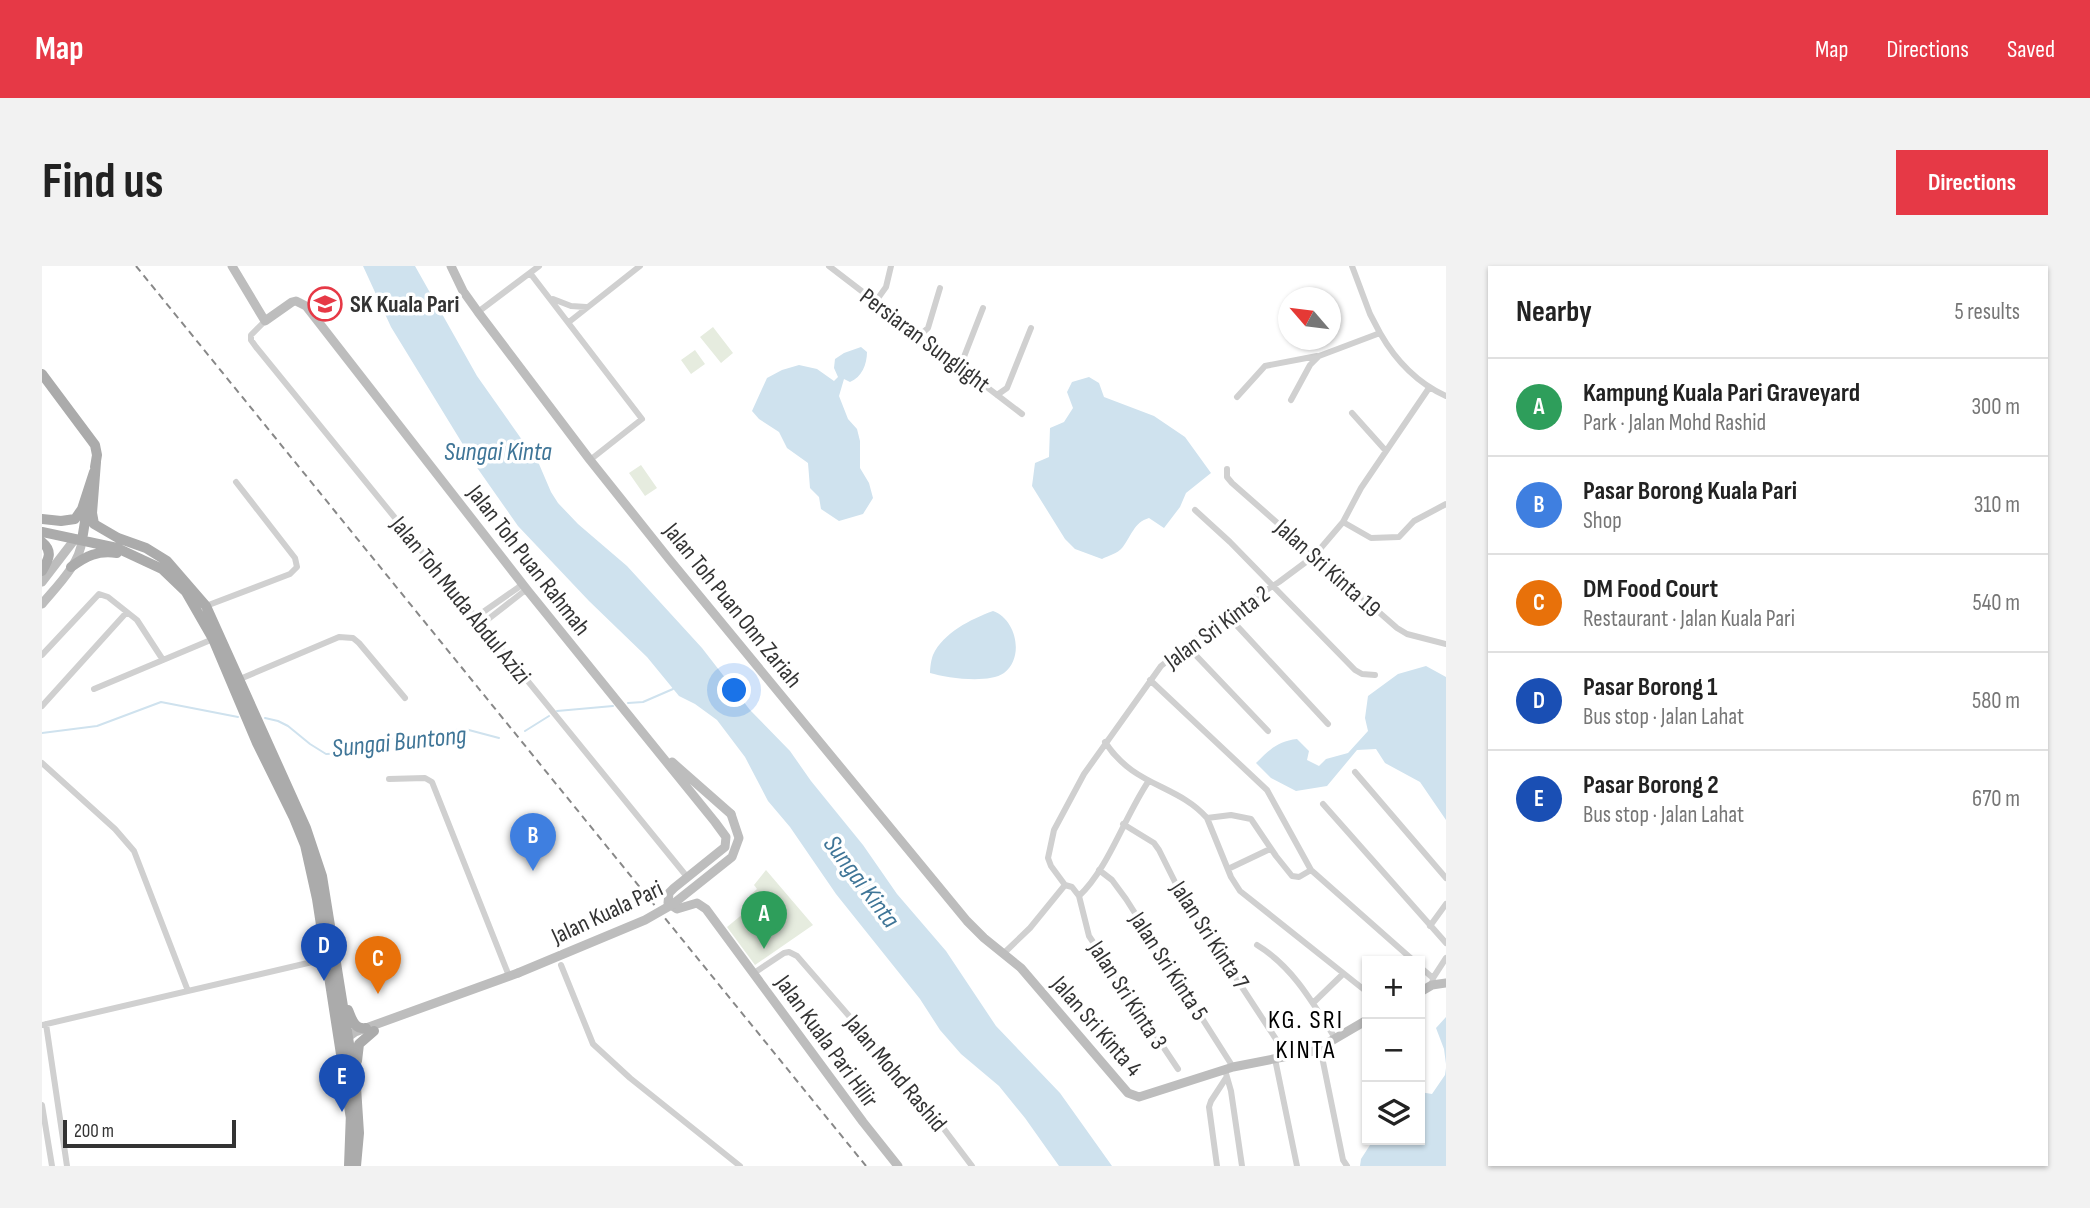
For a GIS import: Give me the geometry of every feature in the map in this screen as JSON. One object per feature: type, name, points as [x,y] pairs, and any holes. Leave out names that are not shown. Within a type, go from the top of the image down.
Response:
[{"type":"main road","points":[[42,374],[95,445],[97,455],[80,538]]},
{"type":"main road","points":[[42,519],[75,519],[82,509],[95,467]]},
{"type":"main road","points":[[95,467],[93,521],[97,527],[146,548],[167,561],[206,606],[306,828],[322,876],[348,1037],[344,1048],[355,1117],[349,1166]]},
{"type":"main road","points":[[42,531],[117,548],[162,569],[186,592],[213,639],[257,743],[305,845],[355,1117]]},
{"type":"main road","points":[[80,538],[118,538]]},
{"type":"main road","points":[[42,541],[49,556],[42,570]]},
{"type":"main road","points":[[71,567],[83,558],[100,552],[138,557]]},
{"type":"main road","points":[[325,959],[331,971],[341,1028],[348,1037]]},
{"type":"main road","points":[[342,997],[355,1024],[370,1030],[357,1048],[356,1166]]},
{"type":"street","points":[[232,266],[265,321]]},
{"type":"street","name":"Jalan Toh Puan Onn Zariah","points":[[451,266],[463,291],[478,312],[590,460],[967,921],[1003,953]]},
{"type":"street","points":[[478,312],[539,266]]},
{"type":"street","points":[[569,322],[640,266]]},
{"type":"street","points":[[876,301],[886,287],[891,266]]},
{"type":"street","points":[[1352,266],[1370,314],[1401,365],[1429,388],[1446,396]]},
{"type":"street","name":"Persiaran Sunglight","points":[[832,267],[1022,414]]},
{"type":"street","points":[[530,272],[642,419],[590,460]]},
{"type":"street","points":[[919,335],[928,328],[940,288]]},
{"type":"street","points":[[549,296],[571,306],[588,307]]},
{"type":"street","name":"Jalan Toh Puan Rahmah","points":[[265,321],[292,302],[306,306],[528,591],[711,817],[727,842]]},
{"type":"street","points":[[960,367],[983,308]]},
{"type":"street","name":"Jalan Toh Muda Abdul Azizi","points":[[265,321],[251,335],[256,347],[688,878]]},
{"type":"street","points":[[997,395],[1007,388],[1031,328]]},
{"type":"street","points":[[1237,397],[1265,366],[1319,356],[1380,333]]},
{"type":"street","points":[[1291,400],[1310,365],[1319,356]]},
{"type":"street","name":"Jalan Sri Kinta 2","points":[[1065,885],[1048,858],[1049,846],[1062,812],[1105,743],[1150,680],[1171,656],[1314,556],[1343,522],[1361,488],[1429,388]]},
{"type":"street","points":[[1352,413],[1386,451]]},
{"type":"street","name":"Jalan Sri Kinta 19","points":[[1227,470],[1227,477],[1232,483],[1397,628],[1407,634],[1446,644]]},
{"type":"street","points":[[206,606],[290,574],[297,567],[295,558],[236,482]]},
{"type":"street","points":[[1343,522],[1365,537],[1392,538],[1403,535],[1419,518],[1446,504]]},
{"type":"street","points":[[1195,510],[1230,542],[1355,670],[1362,674],[1375,675]]},
{"type":"street","points":[[42,604],[71,567],[80,550],[80,538]]},
{"type":"street","points":[[42,582],[80,538]]},
{"type":"street","points":[[42,582],[64,560],[70,560],[71,567]]},
{"type":"street","points":[[482,624],[488,614],[519,587],[521,582]]},
{"type":"street","points":[[476,617],[488,614],[528,591]]},
{"type":"street","points":[[42,656],[99,594],[104,594],[137,620],[163,660]]},
{"type":"street","points":[[42,706],[127,613]]},
{"type":"street","points":[[1227,615],[1328,724]]},
{"type":"street","points":[[240,679],[347,636],[359,643],[405,698]]},
{"type":"street","points":[[94,689],[213,639]]},
{"type":"street","points":[[1186,645],[1268,731]]},
{"type":"street","points":[[1150,680],[1267,790],[1311,870],[1408,956]]},
{"type":"street","points":[[1105,743],[1116,758],[1136,775],[1182,799],[1207,818],[1240,891],[1362,988]]},
{"type":"street","points":[[656,748],[729,811]]},
{"type":"street","points":[[42,763],[115,829],[134,851],[188,991]]},
{"type":"street","points":[[1355,772],[1446,878]]},
{"type":"street","points":[[389,779],[425,778],[434,784],[514,974]]},
{"type":"street","points":[[1003,953],[1030,928],[1065,885],[1072,887],[1079,896],[1087,888],[1149,782]]},
{"type":"street","points":[[1323,804],[1446,943]]},
{"type":"street","points":[[711,817],[729,811]]},
{"type":"street","name":"Jalan Kuala Pari","points":[[348,1037],[514,974],[645,920],[673,904],[732,857],[739,838],[729,811]]},
{"type":"street","points":[[1207,818],[1251,818],[1283,867],[1296,878],[1311,870]]},
{"type":"street","name":"Jalan Sri Kinta 7","points":[[1124,824],[1148,838],[1159,850],[1198,920],[1287,1056]]},
{"type":"street","name":"Jalan Kuala Pari Hilir","points":[[727,842],[721,851],[669,894],[670,906],[677,909],[692,903],[702,905],[898,1166]]},
{"type":"street","points":[[1228,869],[1270,849]]},
{"type":"street","name":"Jalan Sri Kinta 5","points":[[1099,870],[1112,880],[1126,900],[1228,1072],[1242,1166]]},
{"type":"street","name":"Jalan Sri Kinta 3","points":[[1079,896],[1089,936],[1178,1069]]},
{"type":"street","points":[[1430,926],[1446,904]]},
{"type":"street","points":[[1257,945],[1283,964],[1313,1003],[1335,1038]]},
{"type":"street","name":"Jalan Mohd Rashid","points":[[754,973],[784,953],[789,952],[797,957],[922,1100],[972,1166]]},
{"type":"street","name":"Jalan Sri Kinta 4","points":[[1003,953],[1030,977],[1128,1093],[1139,1097],[1320,1047],[1362,1025]]},
{"type":"street","points":[[1425,987],[1446,958]]},
{"type":"street","points":[[67,1166],[44,1024],[325,959]]},
{"type":"street","points":[[561,965],[589,1037],[599,1050],[740,1166]]},
{"type":"street","points":[[1425,973],[1432,981],[1446,983]]},
{"type":"street","points":[[1313,1003],[1343,974]]},
{"type":"street","points":[[1320,1047],[1343,1160],[1347,1166]]},
{"type":"street","points":[[1275,1059],[1297,1166]]},
{"type":"street","points":[[1217,1166],[1209,1107],[1228,1072]]},
{"type":"street","points":[[42,1105],[52,1166]]},
{"type":"street","points":[[48,1143],[63,1141]]},
{"type":"shaded area","points":[[713,327],[733,353],[721,363],[700,337]]},
{"type":"shaded area","points":[[695,350],[705,364],[691,374],[681,360]]},
{"type":"shaded area","points":[[641,465],[657,488],[645,496],[629,473]]},
{"type":"shaded area","points":[[766,870],[813,925],[755,965],[727,927],[755,904],[749,896],[757,889],[754,885]]},
{"type":"water","name":"Sungai Kinta","points":[[363,266],[415,266],[477,376],[539,464],[558,503],[627,566],[702,648],[750,710],[790,751],[863,845],[897,894],[946,951],[996,1026],[1060,1093],[1112,1166],[1059,1166],[999,1086],[961,1054],[940,1030],[920,999],[836,894],[790,827],[768,801],[745,757],[717,720],[679,696],[647,657],[518,526],[478,469],[391,327]]},
{"type":"water","points":[[861,347],[867,352],[863,370],[850,382],[844,379],[839,396],[848,419],[857,429],[860,468],[869,483],[873,498],[863,514],[839,521],[821,509],[819,497],[810,488],[808,463],[787,448],[779,432],[752,411],[767,378],[799,365],[817,369],[834,381],[838,377],[834,368],[835,359]]},
{"type":"water","points":[[1089,377],[1099,383],[1104,397],[1154,416],[1185,437],[1211,473],[1186,493],[1180,507],[1164,528],[1149,518],[1144,520],[1136,526],[1120,550],[1102,559],[1075,549],[1065,539],[1032,486],[1035,463],[1049,457],[1050,428],[1064,422],[1073,408],[1067,392],[1072,382]]},
{"type":"water","points":[[993,611],[1007,622],[1015,639],[1014,658],[1004,673],[978,679],[930,673],[933,655],[944,640],[967,623]]},
{"type":"water","points":[[1426,666],[1446,677],[1446,820],[1420,782],[1385,763],[1376,749],[1357,750],[1327,786],[1296,791],[1271,778],[1256,763],[1274,747],[1297,739],[1309,751],[1307,760],[1319,766],[1326,759],[1348,753],[1368,731],[1365,718],[1368,696],[1398,674]]},
{"type":"water","points":[[1446,1017],[1446,1064],[1436,1028]]},
{"type":"water","points":[[1446,1068],[1446,1166],[1360,1166],[1361,1159],[1370,1145],[1425,1145],[1425,1093],[1432,1094],[1445,1075]]},
{"type":"waterway","name":"Sungai Buntong","points":[[628,703],[643,702],[673,689]]},
{"type":"waterway","name":"Sungai Buntong","points":[[42,733],[97,726],[161,702],[238,717]]},
{"type":"waterway","name":"Sungai Buntong","points":[[557,711],[613,706]]},
{"type":"waterway","name":"Sungai Buntong","points":[[525,731],[549,716]]},
{"type":"waterway","name":"Sungai Buntong","points":[[265,718],[288,726],[326,754],[351,753],[381,741],[465,729],[499,738]]},
{"type":"railway","points":[[136,266],[866,1166]]},
{"type":"place","name":"SK Kuala Pari","points":[[325,304]]},
{"type":"place","name":"Pasar Borong Kuala Pari","points":[[533,871]]},
{"type":"place","name":"Kampung Kuala Pari Graveyard","points":[[764,949]]},
{"type":"place","name":"Pasar Borong 1","points":[[324,981]]},
{"type":"place","name":"DM Food Court","points":[[378,994]]},
{"type":"place","name":"Pasar Borong 2","points":[[342,1112]]},
{"type":"district","name":"KG. SRI KINTA","points":[[1306,1034]]}]
